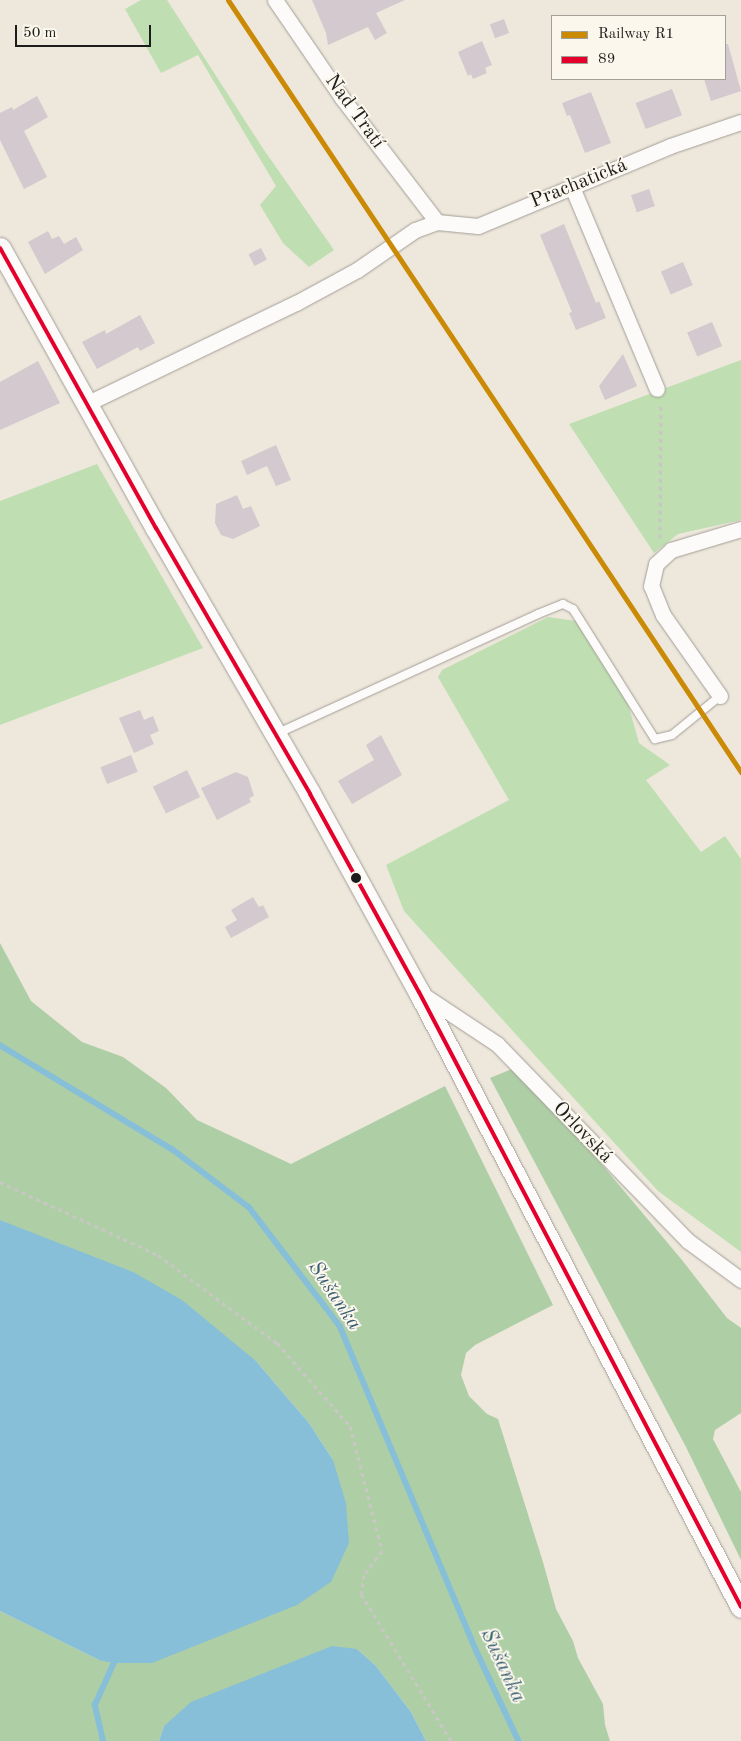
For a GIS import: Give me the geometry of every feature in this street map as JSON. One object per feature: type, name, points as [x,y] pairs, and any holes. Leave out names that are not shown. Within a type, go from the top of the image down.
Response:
[{"type":"main road","name":"Orlovská","points":[[0,248],[156,528],[276,734],[419,992],[741,1607]]},
{"type":"street","name":"Nad Tratí","points":[[275,0],[342,98],[437,222]]},
{"type":"street","name":"Prachatická","points":[[88,403],[296,303],[357,270],[415,230],[437,222],[478,226],[670,146],[741,122]]},
{"type":"street","points":[[572,187],[658,389]]},
{"type":"street","points":[[720,696],[663,615],[651,586],[656,564],[671,550],[741,529]]},
{"type":"street","name":"Orlovská","points":[[419,992],[498,1044],[688,1241],[741,1280]]},
{"type":"lane","points":[[276,734],[563,604],[573,609],[655,739],[672,735],[720,696]]},
{"type":"path","points":[[658,389],[661,398],[660,560]]},
{"type":"path","points":[[0,1182],[158,1255],[277,1343],[350,1426],[382,1551],[364,1575],[361,1594],[451,1741]]},
{"type":"green space","points":[[141,0],[167,0],[264,150],[334,250],[309,267],[283,243],[260,205],[276,186],[198,55],[161,73],[125,9]]},
{"type":"green space","points":[[741,360],[741,520],[678,534],[654,553],[569,424]]},
{"type":"green space","points":[[97,464],[203,648],[0,725],[0,501]]},
{"type":"green space","points":[[548,617],[576,621],[624,689],[639,743],[670,765],[646,780],[701,852],[725,836],[741,859],[741,1252],[658,1191],[404,911],[386,865],[509,800],[438,677],[442,670]]},
{"type":"green space","points":[[0,943],[31,1001],[82,1042],[123,1057],[166,1088],[197,1120],[291,1164],[445,1086],[553,1305],[475,1345],[466,1353],[461,1375],[469,1396],[487,1414],[498,1419],[556,1609],[573,1641],[578,1658],[603,1704],[605,1725],[610,1741],[426,1741],[411,1712],[376,1666],[357,1649],[164,1726],[159,1741],[0,1741],[0,1611],[99,1660],[333,1460],[309,1423],[256,1361],[0,1220]]},
{"type":"green space","points":[[519,1066],[682,1260],[727,1318],[741,1328],[741,1413],[715,1430],[713,1439],[741,1492],[741,1560],[686,1447],[490,1078]]},
{"type":"water","points":[[0,1220],[133,1272],[182,1300],[256,1361],[309,1423],[333,1460],[346,1503],[349,1543],[331,1582],[297,1605],[152,1663],[113,1663],[99,1660],[0,1611]]},
{"type":"water","points":[[332,1646],[357,1649],[376,1666],[411,1712],[426,1741],[159,1741],[164,1726],[191,1702]]},
{"type":"building","points":[[312,0],[405,0],[376,13],[387,33],[375,40],[368,27],[328,45],[326,33]]},
{"type":"building","points":[[504,19],[509,33],[495,38],[490,24]]},
{"type":"building","points":[[482,41],[492,65],[485,68],[487,73],[473,79],[471,74],[468,76],[458,52]]},
{"type":"building","points":[[726,44],[728,44],[741,91],[711,101],[704,80],[726,80]]},
{"type":"building","points":[[672,89],[682,115],[646,129],[636,103]]},
{"type":"building","points":[[591,92],[611,143],[585,153],[570,115],[567,116],[562,103]]},
{"type":"building","points":[[37,96],[48,117],[24,131],[47,177],[24,189],[0,140],[0,113],[12,107],[13,110]]},
{"type":"building","points":[[649,189],[655,206],[637,212],[631,195]]},
{"type":"building","points":[[564,224],[596,303],[599,301],[606,318],[576,330],[569,313],[572,312],[540,235]]},
{"type":"building","points":[[48,231],[52,239],[59,236],[64,244],[76,237],[83,250],[45,274],[28,242]]},
{"type":"building","points":[[261,248],[267,260],[254,266],[249,254]]},
{"type":"building","points":[[683,262],[693,285],[671,294],[661,271]]},
{"type":"building","points":[[140,315],[155,343],[140,351],[138,347],[97,369],[82,342],[105,330],[106,334]]},
{"type":"building","points":[[712,322],[722,346],[697,356],[687,333]]},
{"type":"building","points":[[623,354],[637,386],[605,400],[599,386]]},
{"type":"building","points":[[38,361],[60,403],[0,430],[0,382]]},
{"type":"building","points":[[276,445],[291,480],[276,486],[267,466],[247,475],[241,461]]},
{"type":"building","points":[[237,495],[243,509],[251,506],[260,526],[233,539],[221,535],[215,523],[216,504]]},
{"type":"building","points":[[140,710],[144,720],[153,716],[159,731],[150,735],[154,744],[134,753],[119,718]]},
{"type":"building","points":[[381,735],[402,775],[352,804],[338,781],[374,760],[366,745]]},
{"type":"building","points":[[131,755],[138,772],[107,784],[100,767]]},
{"type":"building","points":[[187,770],[200,797],[166,814],[153,787]]},
{"type":"building","points":[[236,772],[248,777],[254,796],[249,798],[251,802],[217,820],[201,788]]},
{"type":"building","points":[[253,897],[259,907],[263,905],[269,917],[231,938],[225,927],[237,920],[231,910]]},
{"type":"waterway","name":"Sušanka","points":[[0,1045],[172,1149],[249,1207],[340,1326],[478,1654],[519,1741]]},
{"type":"waterway","points":[[103,1741],[95,1705],[117,1656]]},
{"type":"rail line","name":"R1","points":[[228,0],[741,772]]},
{"type":"transit line","name":"89","points":[[0,248],[156,528],[310,794],[419,992],[741,1607]]}]
